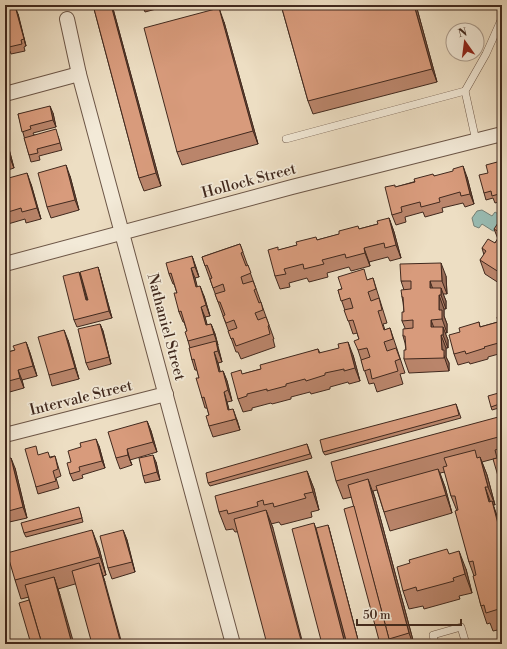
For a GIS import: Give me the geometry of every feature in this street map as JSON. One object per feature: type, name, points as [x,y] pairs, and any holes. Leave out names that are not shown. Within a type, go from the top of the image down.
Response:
[{"type":"street","name":"Nathaniel Street","points":[[66,19],[79,74],[233,644]]},
{"type":"street","points":[[5,94],[79,74]]},
{"type":"street","name":"Hollock Street","points":[[5,264],[292,187],[502,134]]},
{"type":"street","name":"Intervale Street","points":[[5,436],[166,394]]},
{"type":"lane","points":[[286,139],[464,90],[486,54],[502,18]]},
{"type":"lane","points":[[464,90],[476,141]]},
{"type":"lane","points":[[435,644],[433,635],[461,627],[466,644]]},
{"type":"water","points":[[482,210],[492,216],[495,212],[500,215],[502,222],[497,230],[493,231],[482,224],[479,228],[474,226],[472,218],[477,211]]},
{"type":"building","points":[[93,5],[111,5],[156,173],[139,178]]},
{"type":"building","points":[[281,5],[414,5],[432,69],[308,101]]},
{"type":"building","points":[[15,6],[24,39],[21,40],[22,44],[9,47],[8,43],[6,44],[5,39],[5,9]]},
{"type":"building","points":[[219,8],[253,131],[177,152],[144,28]]},
{"type":"building","points":[[50,106],[53,120],[30,126],[31,129],[22,132],[18,114]]},
{"type":"building","points":[[56,129],[60,143],[37,149],[38,153],[29,155],[24,138]]},
{"type":"building","points":[[5,138],[10,158],[5,159]]},
{"type":"building","points":[[501,161],[502,193],[492,196],[491,191],[484,193],[479,175],[488,173],[486,165]]},
{"type":"building","points":[[66,165],[75,200],[47,207],[38,173]]},
{"type":"building","points":[[463,166],[470,194],[461,196],[460,192],[439,198],[440,202],[421,207],[420,202],[401,207],[402,212],[392,215],[385,187],[395,185],[395,187],[415,182],[414,179],[453,171],[453,169]]},
{"type":"building","points":[[27,173],[37,208],[22,212],[21,208],[5,213],[5,179]]},
{"type":"building","points":[[389,218],[396,245],[385,248],[384,243],[364,248],[365,253],[346,258],[345,254],[322,260],[324,264],[304,269],[303,264],[284,269],[286,274],[275,276],[268,250],[278,247],[278,250],[297,245],[296,242],[316,237],[317,240],[339,234],[339,231],[358,226],[359,229],[378,224],[377,221]]},
{"type":"building","points":[[500,220],[502,221],[502,274],[480,260],[486,251],[482,248],[488,239],[495,243],[501,233],[494,229]]},
{"type":"building","points":[[240,244],[243,252],[241,253],[246,266],[248,265],[251,273],[241,277],[243,284],[253,281],[256,289],[254,290],[259,303],[261,302],[263,310],[255,313],[258,320],[266,317],[270,334],[236,346],[228,331],[237,328],[234,320],[226,323],[223,316],[225,315],[215,294],[225,291],[223,284],[213,288],[210,279],[212,278],[202,257]]},
{"type":"building","points":[[192,256],[195,267],[191,268],[196,287],[200,286],[206,305],[201,307],[206,325],[211,324],[214,334],[188,341],[185,332],[187,331],[181,311],[179,312],[174,293],[177,293],[171,273],[169,274],[166,263]]},
{"type":"building","points":[[441,263],[442,281],[430,281],[430,288],[441,288],[441,295],[439,295],[439,310],[442,310],[442,319],[431,320],[431,327],[443,327],[443,335],[441,335],[444,358],[404,359],[404,350],[406,350],[403,329],[413,328],[413,320],[402,321],[402,312],[404,312],[401,290],[411,289],[411,281],[401,281],[400,264]]},
{"type":"building","points":[[98,267],[109,311],[74,320],[63,276],[79,272],[86,300],[88,300],[80,272]]},
{"type":"building","points":[[364,269],[367,280],[373,278],[376,289],[368,292],[371,301],[379,298],[382,310],[378,311],[384,330],[390,328],[393,339],[384,342],[387,351],[396,348],[400,359],[395,361],[398,371],[372,379],[370,369],[364,371],[361,360],[370,357],[367,348],[358,350],[354,341],[359,339],[353,320],[348,321],[344,310],[353,308],[350,298],[341,301],[338,290],[342,289],[338,277]]},
{"type":"building","points":[[502,316],[502,342],[466,354],[465,351],[454,354],[449,335],[460,332],[459,328],[479,322],[480,327],[498,322],[497,317]]},
{"type":"building","points":[[100,324],[109,357],[86,363],[78,329]]},
{"type":"building","points":[[64,330],[75,368],[49,375],[38,337]]},
{"type":"building","points":[[216,341],[218,351],[214,352],[219,372],[223,371],[228,390],[224,392],[228,410],[233,409],[236,419],[209,426],[206,416],[209,415],[204,397],[202,398],[196,378],[199,378],[194,359],[192,360],[189,348]]},
{"type":"building","points":[[26,342],[33,366],[18,370],[20,378],[5,382],[5,353],[15,350],[13,346]]},
{"type":"building","points":[[348,342],[355,368],[325,373],[325,375],[306,381],[305,379],[267,391],[267,389],[247,394],[247,396],[238,399],[231,373],[241,370],[242,374],[261,369],[260,365],[318,349],[319,353],[339,348],[338,344]]},
{"type":"building","points":[[502,392],[502,403],[491,407],[488,396]]},
{"type":"building","points":[[456,404],[459,415],[323,452],[320,440]]},
{"type":"building","points":[[502,416],[502,436],[336,481],[331,462]]},
{"type":"building","points":[[147,421],[153,442],[127,449],[128,455],[116,458],[108,432]]},
{"type":"building","points":[[96,439],[102,461],[79,467],[80,471],[70,474],[67,463],[71,462],[68,451],[81,447],[80,443]]},
{"type":"building","points":[[307,444],[310,454],[208,483],[206,473]]},
{"type":"building","points":[[36,446],[38,455],[48,452],[50,458],[55,456],[58,469],[53,471],[56,481],[36,487],[25,449]]},
{"type":"building","points":[[502,448],[502,475],[498,476],[493,459],[497,458],[495,450]]},
{"type":"building","points":[[475,450],[477,458],[480,457],[488,487],[485,487],[489,502],[492,501],[502,539],[502,608],[486,613],[484,605],[481,606],[473,576],[476,575],[473,561],[469,562],[455,511],[458,510],[455,496],[451,496],[443,467],[447,466],[444,458]]},
{"type":"building","points":[[153,455],[157,472],[143,476],[139,458]]},
{"type":"building","points":[[11,458],[23,507],[5,512],[5,459]]},
{"type":"building","points":[[438,469],[446,495],[384,512],[376,486]]},
{"type":"building","points":[[307,471],[313,492],[304,494],[306,498],[274,507],[273,503],[264,505],[263,500],[257,502],[258,506],[228,514],[227,510],[219,512],[215,496]]},
{"type":"building","points":[[368,479],[409,633],[389,639],[348,485]]},
{"type":"building","points":[[354,506],[391,644],[380,644],[344,509]]},
{"type":"building","points":[[79,507],[82,518],[24,533],[21,523]]},
{"type":"building","points":[[266,510],[302,644],[267,644],[234,519]]},
{"type":"building","points":[[314,523],[345,644],[322,644],[292,529]]},
{"type":"building","points":[[328,525],[359,644],[347,644],[316,528]]},
{"type":"building","points":[[92,530],[100,557],[15,580],[7,553]]},
{"type":"building","points":[[123,530],[132,562],[108,568],[100,536]]},
{"type":"building","points":[[447,549],[449,554],[459,551],[465,574],[453,578],[454,581],[417,591],[416,587],[403,591],[397,567],[410,563],[409,560]]},
{"type":"building","points":[[99,563],[121,644],[92,644],[72,571]]},
{"type":"building","points":[[54,577],[72,644],[42,644],[25,585]]},
{"type":"building","points":[[29,600],[42,644],[31,644],[19,603]]},
{"type":"building","points":[[5,625],[10,644],[5,644]]}]
